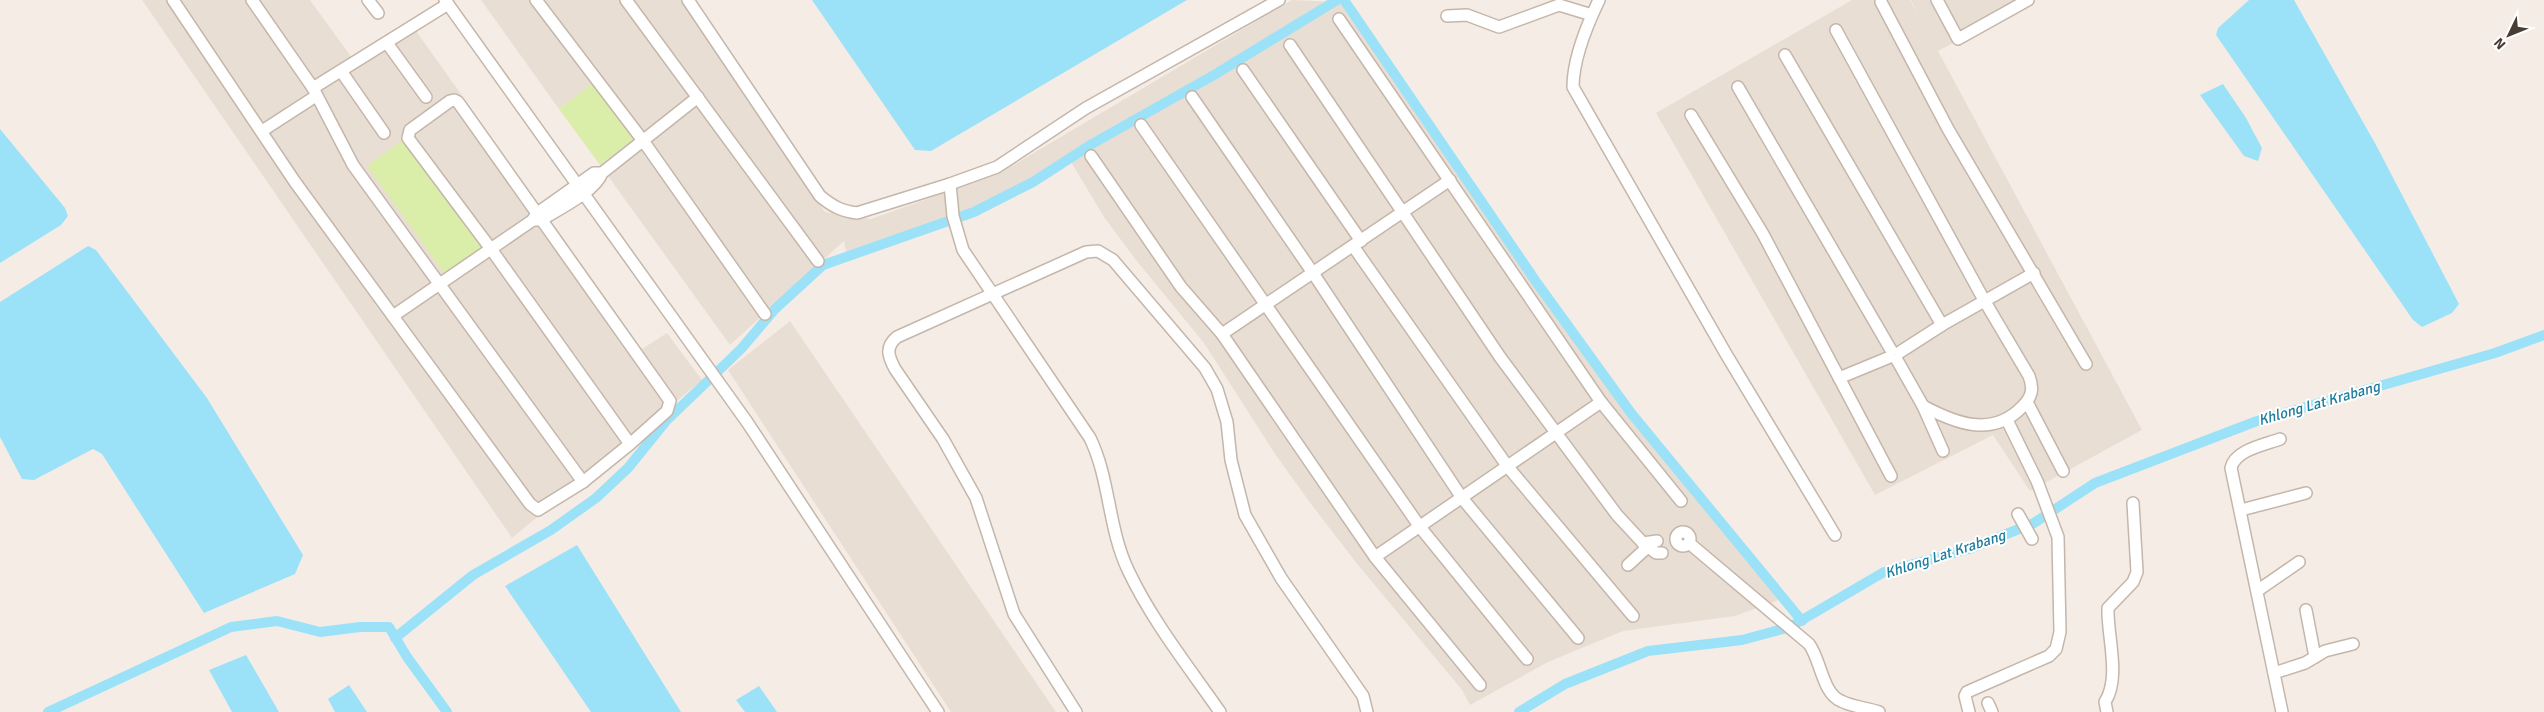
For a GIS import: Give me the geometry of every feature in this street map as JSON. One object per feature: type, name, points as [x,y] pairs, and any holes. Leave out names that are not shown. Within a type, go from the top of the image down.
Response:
[{"type":"street","points":[[173,0],[295,182],[530,504],[538,510],[545,508],[583,482],[630,444],[667,411],[670,401],[537,218],[458,102],[450,101],[410,130],[408,138],[491,248],[630,444]]},
{"type":"street","points":[[252,0],[314,92],[353,165],[440,282],[583,482]]},
{"type":"street","points":[[368,0],[378,13]]},
{"type":"street","points":[[536,0],[644,142],[765,314]]},
{"type":"street","points":[[626,0],[818,261]]},
{"type":"street","points":[[688,0],[820,196],[831,205],[844,211],[862,212],[997,167],[1086,108],[1262,4],[1279,0]]},
{"type":"street","points":[[1599,0],[1592,15],[1573,76],[1573,87],[1726,354],[1835,536]]},
{"type":"street","points":[[1936,0],[1958,39],[2014,3],[2028,0]]},
{"type":"street","points":[[262,131],[342,71],[447,2],[683,335],[747,422],[938,712]]},
{"type":"street","points":[[1882,2],[1948,129],[2034,272],[2086,364]]},
{"type":"street","points":[[1447,16],[1467,15],[1499,27],[1559,5],[1592,15]]},
{"type":"street","points":[[1339,19],[1602,402],[1681,502]]},
{"type":"street","points":[[1836,30],[1984,300],[2029,376],[2033,391],[2027,402],[2007,420],[1986,426],[1976,426],[1954,421],[1923,406]]},
{"type":"street","points":[[387,43],[426,97]]},
{"type":"street","points":[[1290,45],[1500,357],[1617,515],[1766,609],[1809,644],[1816,655],[1832,695],[1840,701],[1879,712]]},
{"type":"street","points":[[1785,55],[1942,325]]},
{"type":"street","points":[[1243,70],[1357,244],[1508,467],[1633,616]]},
{"type":"street","points":[[342,71],[384,133]]},
{"type":"street","points":[[1738,87],[1895,355],[1923,406],[1943,451]]},
{"type":"street","points":[[393,316],[440,282],[580,189],[599,180],[602,173],[644,142],[698,97]]},
{"type":"street","points":[[1192,97],[1313,273],[1462,498],[1578,638]]},
{"type":"street","points":[[1690,115],[1763,234],[1892,476]]},
{"type":"street","points":[[1141,125],[1420,527],[1527,659]]},
{"type":"street","points":[[1091,156],[1181,288],[1222,334],[1375,557],[1480,685]]},
{"type":"street","points":[[1222,334],[1450,180]]},
{"type":"street","points":[[950,184],[953,216],[957,232],[968,257],[1090,438],[1099,456],[1108,503],[1128,569],[1160,626],[1220,712]]},
{"type":"street","points":[[1076,712],[1008,601],[976,498],[943,439],[895,369],[888,354],[890,343],[897,337],[1086,252],[1098,251],[1113,260],[1205,368],[1217,388],[1227,422],[1233,468],[1245,515],[1280,578],[1363,696],[1368,707],[1367,712]]},
{"type":"street","points":[[1839,378],[1895,355],[1942,325],[2034,272]]},
{"type":"street","points":[[1375,557],[1602,402]]},
{"type":"street","points":[[2027,402],[2063,471]]},
{"type":"street","points":[[1969,712],[1965,696],[1967,692],[2049,656],[2056,649],[2060,632],[2058,537],[2037,481],[2007,420]]},
{"type":"street","points":[[2280,439],[2239,455],[2232,462],[2231,468],[2282,712]]},
{"type":"street","points":[[2241,510],[2306,493]]},
{"type":"street","points":[[2108,712],[2105,702],[2110,693],[2113,648],[2108,608],[2132,582],[2138,566],[2133,503]]},
{"type":"street","points":[[2019,515],[2031,538]]},
{"type":"street","points":[[1628,565],[1664,544]]},
{"type":"street","points":[[2257,590],[2299,562]]},
{"type":"street","points":[[2306,610],[2315,657]]},
{"type":"street","points":[[2274,673],[2305,663],[2325,651],[2353,644]]},
{"type":"shaded area","points":[[142,0],[310,0],[352,58],[409,21],[642,349],[667,333],[702,380],[512,538]]},
{"type":"shaded area","points":[[481,0],[682,0],[825,212],[871,219],[1000,173],[1292,0],[1336,2],[1343,0],[1466,174],[1542,289],[1612,388],[1684,477],[1718,513],[1731,533],[1784,598],[1735,616],[1623,631],[1548,662],[1470,705],[1462,690],[1358,565],[1311,504],[1275,454],[1204,343],[1136,260],[1104,217],[1071,162],[1075,158],[1009,195],[847,256],[844,241],[730,345],[600,165],[638,136],[598,79],[559,109]]},
{"type":"shaded area","points":[[1852,0],[1910,0],[1918,14],[1911,0],[2035,0],[1938,51],[2142,430],[2030,491],[1993,435],[1875,495],[1656,113]]},
{"type":"shaded area","points":[[790,321],[1056,712],[951,712],[728,370]]},
{"type":"green space","points":[[598,79],[639,135],[600,165],[559,109]]},
{"type":"green space","points":[[404,139],[483,247],[445,274],[367,166]]},
{"type":"water","points":[[812,0],[1187,0],[931,151],[915,150]]},
{"type":"water","points":[[2249,0],[2294,0],[2376,145],[2459,304],[2452,313],[2422,327],[2413,320],[2216,35],[2218,28]]},
{"type":"water","points":[[2223,84],[2246,118],[2262,148],[2258,161],[2244,156],[2200,95]]},
{"type":"water","points":[[0,129],[65,208],[68,216],[61,225],[0,263]]},
{"type":"water","points":[[88,246],[96,250],[207,398],[303,555],[295,574],[204,613],[102,454],[93,449],[34,480],[22,479],[0,437],[0,302]]},
{"type":"water","points":[[577,545],[681,712],[591,712],[505,586]]},
{"type":"water","points":[[246,655],[279,712],[232,712],[209,670]]},
{"type":"water","points":[[349,685],[367,712],[335,712],[328,699]]},
{"type":"water","points":[[759,686],[777,712],[745,712],[736,700]]},
{"type":"waterway","points":[[395,638],[473,575],[551,530],[596,498],[628,468],[666,421],[741,349],[775,309],[823,265],[974,212],[1033,182],[1092,144],[1214,75],[1337,0]]},
{"type":"waterway","points":[[1344,0],[1537,283],[1631,413],[1802,621]]},
{"type":"waterway","name":"Khlong Lat Krabang","points":[[1519,712],[1565,684],[1648,651],[1742,640],[1790,627],[1884,572],[1969,549],[2034,523],[2095,483],[2257,421],[2495,353],[2544,335]]},
{"type":"waterway","points":[[48,712],[231,627],[277,621],[320,632],[360,627],[389,627],[407,657],[447,712]]}]
